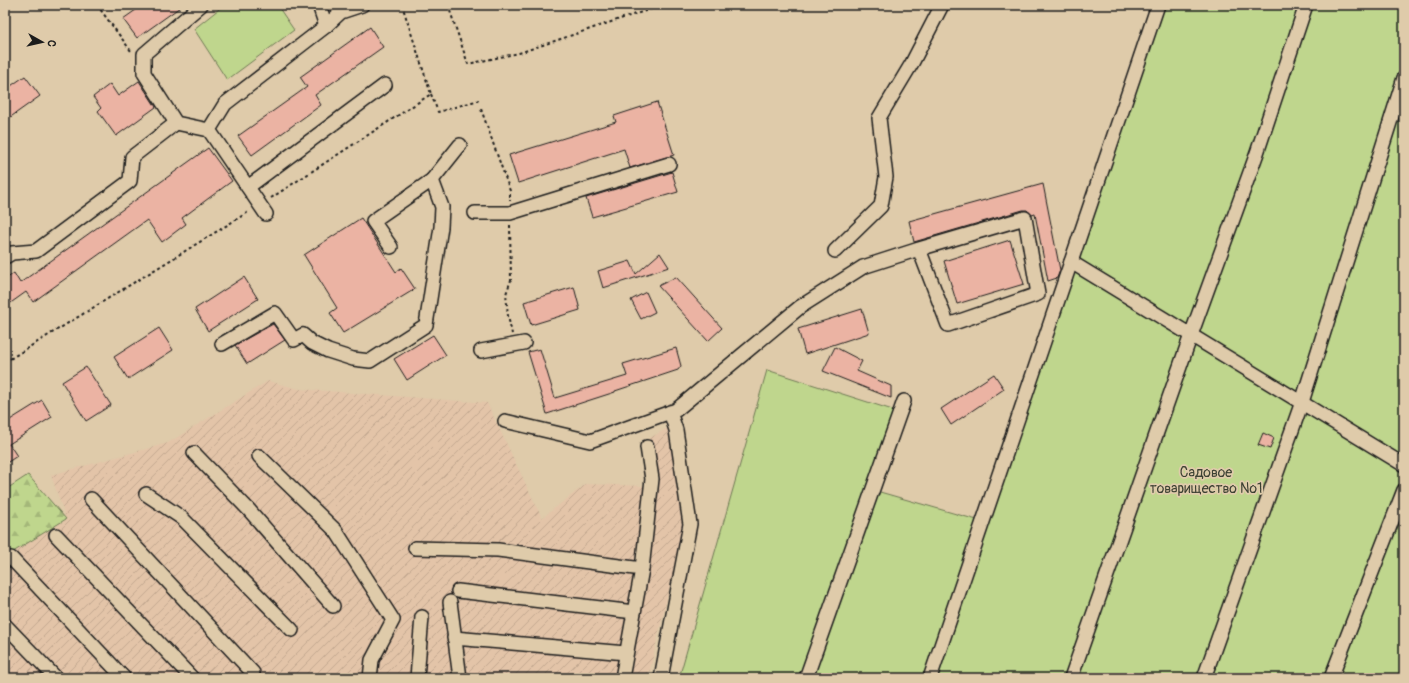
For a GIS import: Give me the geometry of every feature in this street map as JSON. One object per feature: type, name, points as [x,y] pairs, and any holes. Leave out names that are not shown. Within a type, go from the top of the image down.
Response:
[{"type":"street","points":[[201,5],[144,54],[144,73],[176,123],[209,130],[263,210]]},
{"type":"street","points":[[320,5],[326,26]]},
{"type":"street","points":[[209,130],[225,104],[326,26],[341,12],[362,5]]},
{"type":"street","points":[[835,251],[881,206],[886,177],[879,118],[912,63],[942,5]]},
{"type":"street","points":[[930,678],[1158,5]]},
{"type":"street","points":[[1071,678],[1191,335],[1257,153],[1306,5]]},
{"type":"street","points":[[1204,678],[1302,402],[1404,78]]},
{"type":"street","points":[[248,187],[386,85]]},
{"type":"street","points":[[5,257],[12,253],[36,251],[130,181],[132,157],[176,123]]},
{"type":"street","points":[[391,247],[373,221],[432,180],[460,145]]},
{"type":"street","points":[[475,213],[510,214],[669,164]]},
{"type":"street","points":[[222,344],[275,313],[294,340],[303,335],[312,343],[328,351],[352,359],[370,361],[426,325],[441,227],[442,207],[432,180]]},
{"type":"street","points":[[505,421],[590,441],[676,410],[800,307],[863,267],[919,250],[1025,218],[1038,294],[948,325],[919,250]]},
{"type":"street","points":[[1071,262],[1404,464]]},
{"type":"street","points":[[481,351],[524,343]]},
{"type":"street","points":[[806,678],[904,401]]},
{"type":"street","points":[[661,678],[690,524],[676,430],[670,412]]},
{"type":"street","points":[[622,678],[642,569],[652,479],[647,448]]},
{"type":"street","points":[[194,453],[249,510],[333,606]]},
{"type":"street","points":[[259,456],[336,531],[393,620],[372,660],[370,678]]},
{"type":"street","points":[[1331,678],[1404,490]]},
{"type":"street","points":[[146,494],[182,518],[292,630]]},
{"type":"street","points":[[91,498],[253,673]]},
{"type":"street","points":[[56,535],[192,678]]},
{"type":"street","points":[[415,548],[498,550],[642,569]]},
{"type":"street","points":[[11,558],[124,678]]},
{"type":"street","points":[[458,591],[634,612]]},
{"type":"street","points":[[450,602],[460,678]]},
{"type":"street","points":[[417,678],[422,617]]},
{"type":"street","points":[[5,625],[56,678]]},
{"type":"street","points":[[454,638],[626,653]]},
{"type":"path","points":[[97,5],[128,46]]},
{"type":"path","points":[[402,5],[438,112],[479,100]]},
{"type":"path","points":[[448,5],[468,64],[519,53],[664,5]]},
{"type":"path","points":[[5,362],[263,210],[431,94]]},
{"type":"path","points":[[481,109],[510,191],[511,280],[506,294],[508,316],[514,342],[524,343]]},
{"type":"shaded area","points":[[268,381],[299,389],[487,403],[542,518],[586,484],[646,486],[643,442],[671,426],[687,514],[648,678],[5,678],[5,557],[66,519],[51,475],[168,443]]},
{"type":"green space","points":[[224,5],[277,5],[294,30],[227,80],[194,29]]},
{"type":"green space","name":"Садовое товарищество №1","points":[[1158,5],[1404,5],[1404,678],[679,678],[767,370],[899,412],[873,490],[984,522]]},
{"type":"green space","points":[[28,475],[66,519],[5,557],[5,490]]},
{"type":"building","points":[[143,5],[183,5],[137,38],[123,19]]},
{"type":"building","points":[[370,27],[383,47],[315,95],[321,105],[252,155],[238,136],[307,87],[300,77]]},
{"type":"building","points":[[25,76],[40,96],[5,121],[5,90]]},
{"type":"building","points":[[139,81],[156,107],[116,136],[98,111],[101,108],[93,97],[110,84],[118,96]]},
{"type":"building","points":[[657,102],[674,155],[630,168],[624,149],[518,183],[509,155],[616,122],[614,116]]},
{"type":"building","points":[[208,148],[232,181],[182,218],[186,224],[162,242],[147,220],[33,302],[26,292],[5,307],[5,280],[14,273],[20,283]]},
{"type":"building","points":[[672,172],[678,192],[592,217],[586,198]]},
{"type":"building","points":[[1043,184],[1060,270],[1057,278],[1048,281],[1035,214],[1032,215],[1027,210],[914,242],[909,221]]},
{"type":"building","points":[[361,218],[396,272],[401,268],[415,289],[343,333],[330,313],[337,308],[304,255]]},
{"type":"building","points":[[1010,240],[1024,284],[957,304],[944,261]]},
{"type":"building","points":[[660,253],[669,267],[603,288],[598,271],[630,261],[636,274]]},
{"type":"building","points":[[244,277],[258,299],[208,331],[195,309]]},
{"type":"building","points":[[676,277],[722,328],[708,341],[658,286]]},
{"type":"building","points":[[574,287],[580,310],[531,325],[524,302]]},
{"type":"building","points":[[646,292],[655,312],[641,319],[631,300]]},
{"type":"building","points":[[862,309],[869,333],[805,354],[798,329]]},
{"type":"building","points":[[273,324],[285,340],[247,364],[235,345]]},
{"type":"building","points":[[159,328],[173,350],[128,379],[114,357]]},
{"type":"building","points":[[433,335],[446,355],[407,380],[394,359]]},
{"type":"building","points":[[835,347],[862,361],[857,371],[891,386],[891,398],[823,371]]},
{"type":"building","points":[[676,348],[681,366],[678,370],[547,414],[528,352],[540,349],[555,398],[627,376],[623,364]]},
{"type":"building","points":[[86,367],[111,405],[86,421],[62,382]]},
{"type":"building","points":[[994,374],[1004,389],[951,425],[941,409]]},
{"type":"building","points":[[42,400],[52,417],[9,444],[17,456],[5,464],[5,423]]},
{"type":"building","points":[[1263,433],[1274,438],[1270,449],[1258,445]]}]
